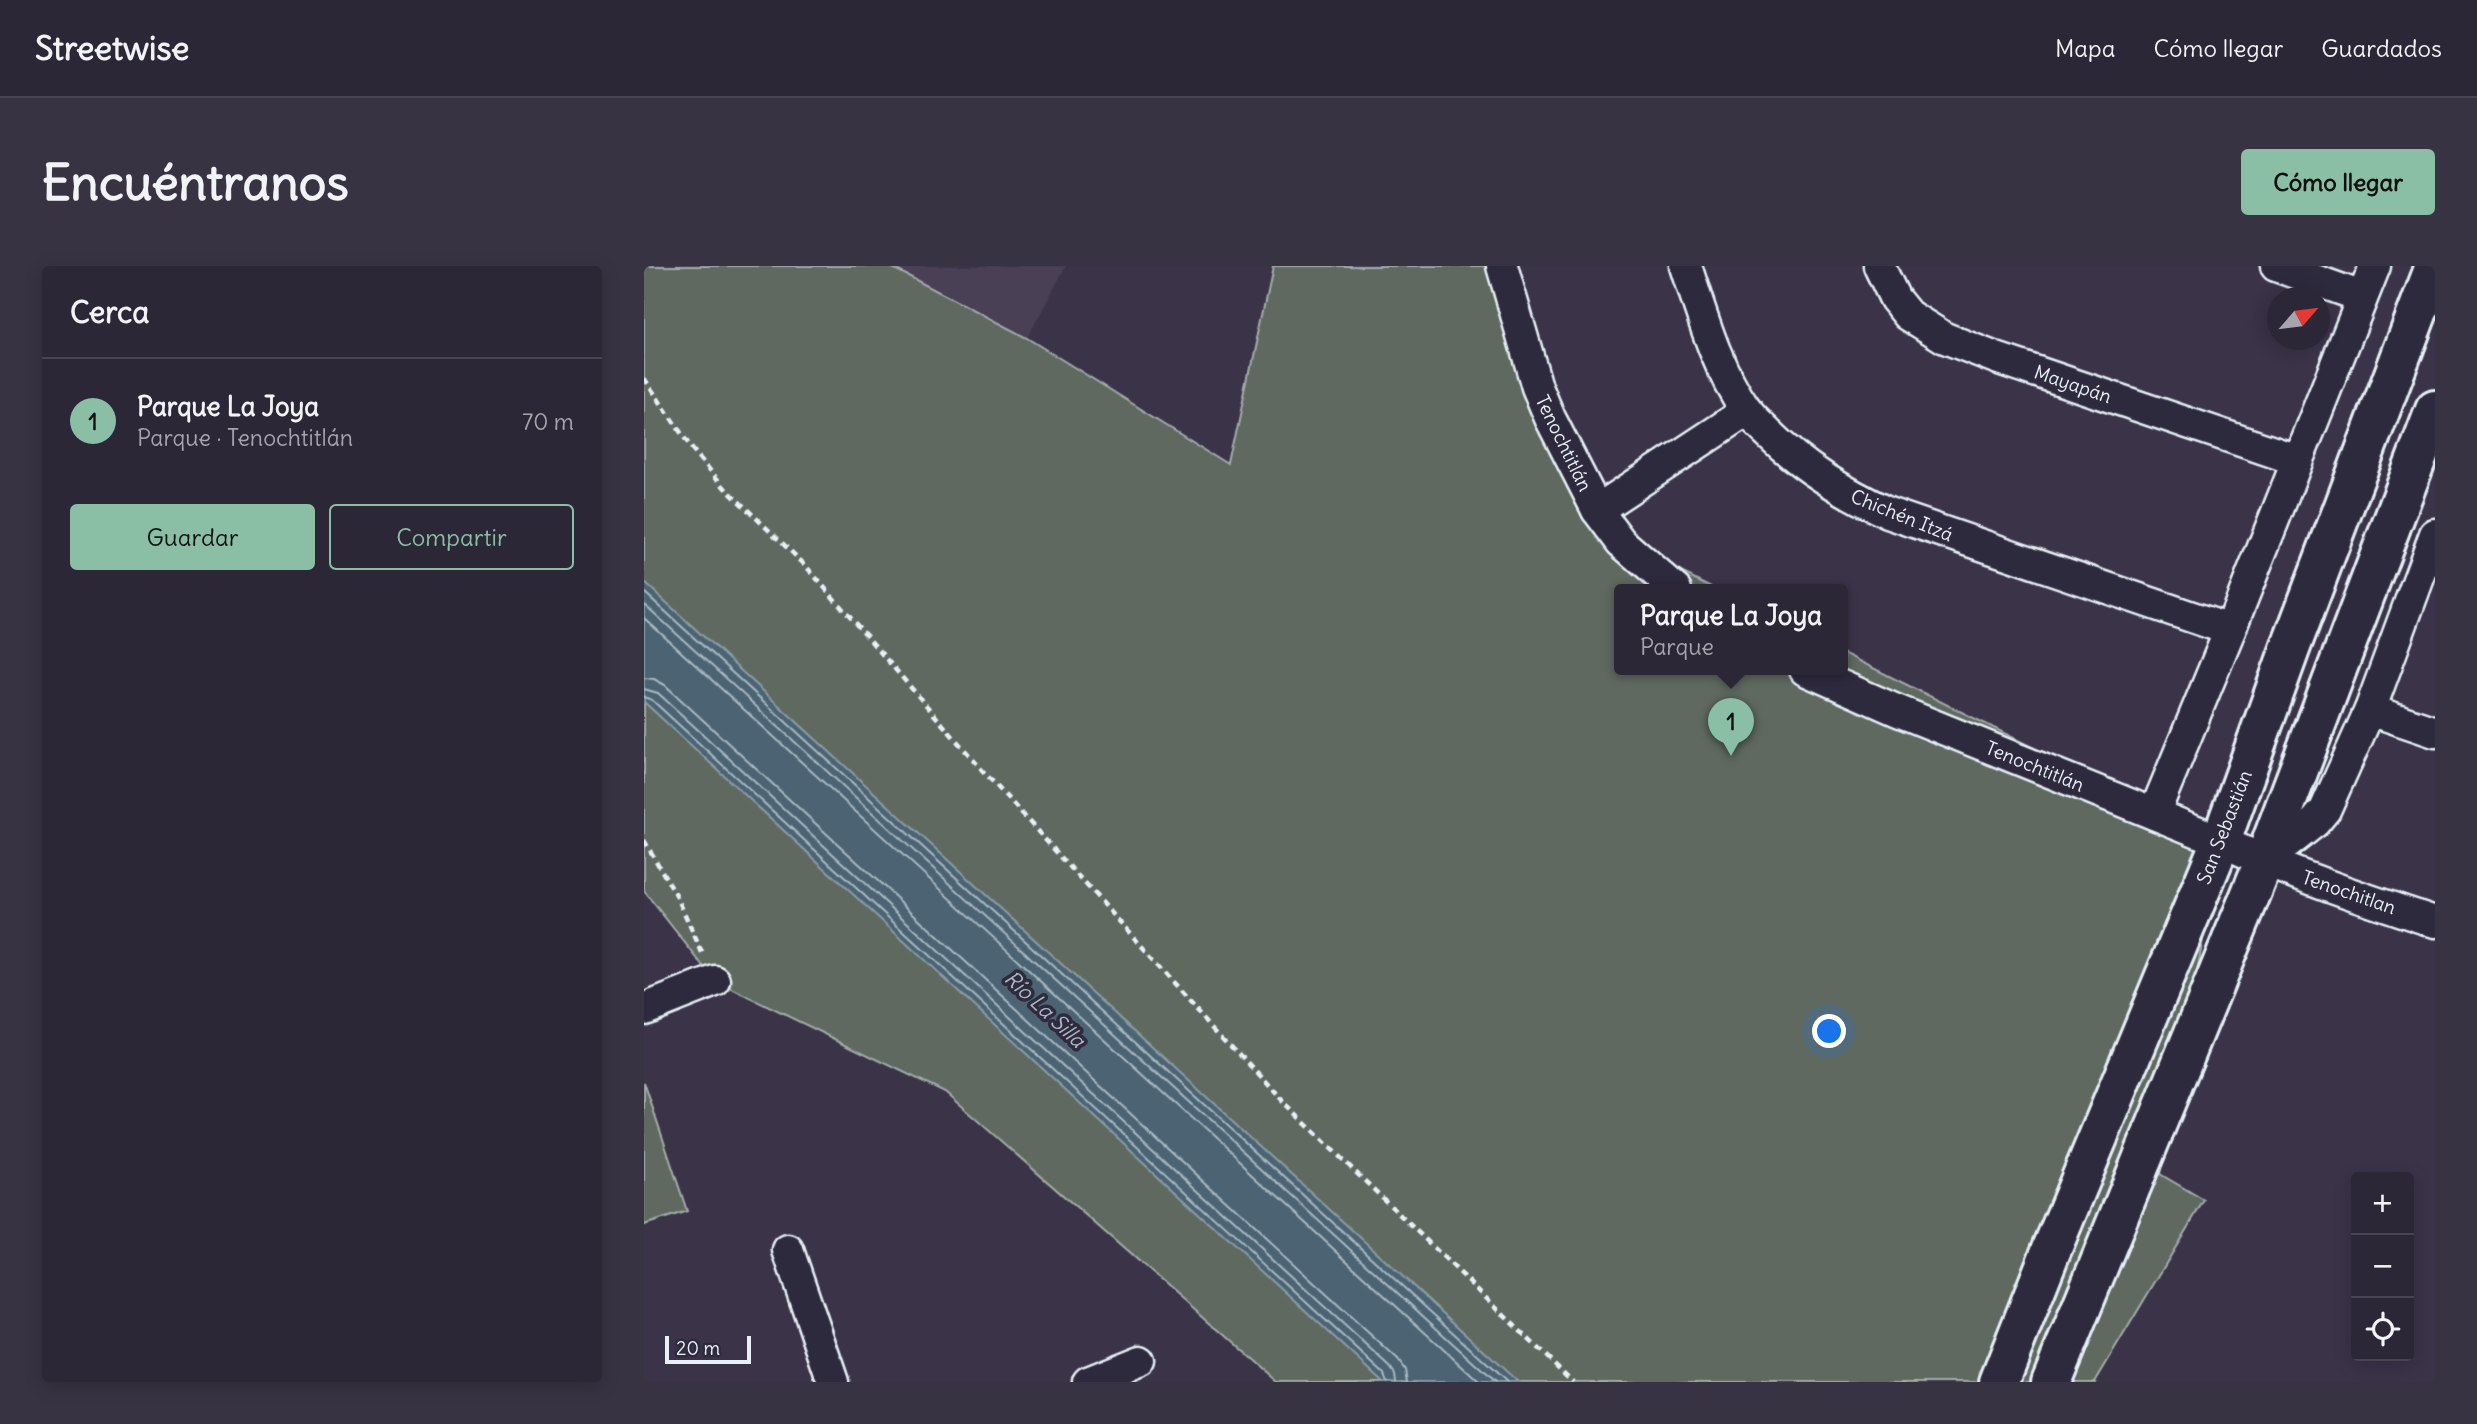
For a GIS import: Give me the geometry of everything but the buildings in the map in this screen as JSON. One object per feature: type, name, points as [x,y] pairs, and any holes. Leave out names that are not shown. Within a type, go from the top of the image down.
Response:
[{"type":"main road","name":"San Sebastián","points":[[1999,1382],[2221,841],[2435,266]]},
{"type":"main road","points":[[2051,1382],[2264,862],[2435,410]]},
{"type":"street","name":"Tenochtitlán","points":[[1502,266],[1542,398],[1597,510],[1621,542],[1669,584]]},
{"type":"street","name":"Chichén Itzá","points":[[1686,266],[1706,330],[1746,411],[1786,451],[1819,475],[1852,496],[1888,513],[2230,630]]},
{"type":"street","name":"Mayapán","points":[[1879,266],[1895,299],[1908,315],[1945,338],[1996,358],[2297,460]]},
{"type":"street","points":[[2276,266],[2362,298]]},
{"type":"street","points":[[2154,814],[2375,266]]},
{"type":"street","points":[[1597,510],[1746,411]]},
{"type":"street","points":[[2264,862],[2315,822],[2325,810],[2370,710],[2435,534]]},
{"type":"street","name":"Tenochtitlán","points":[[1816,675],[1896,710],[2221,841],[2264,862]]},
{"type":"street","points":[[2370,710],[2435,732]]},
{"type":"street","name":"Tenochitlan","points":[[2264,862],[2351,895],[2435,922]]},
{"type":"street","points":[[644,1009],[715,981]]},
{"type":"street","points":[[788,1250],[833,1382]]},
{"type":"street","points":[[1088,1382],[1141,1360]]},
{"type":"path","points":[[644,378],[692,449],[725,488],[805,565],[983,771],[1282,1101],[1573,1382]]},
{"type":"path","points":[[644,840],[678,899],[715,981]]},
{"type":"shaded area","points":[[889,266],[1066,266],[1027,338]]},
{"type":"green space","points":[[644,266],[889,266],[1027,338],[1231,465],[1273,266],[1501,266],[1522,340],[1621,542],[1705,584],[1614,584],[1614,675],[1848,675],[1848,655],[2221,841],[2160,1174],[2204,1200],[2095,1382],[1276,1382],[945,1092],[715,981],[644,891]]},
{"type":"green space","points":[[644,1082],[687,1211],[644,1225]]},
{"type":"water","name":"Río La Silla","points":[[644,582],[1518,1382],[1383,1382],[644,702]]},
{"type":"place","name":"Parque La Joya","points":[[1731,756]]}]
